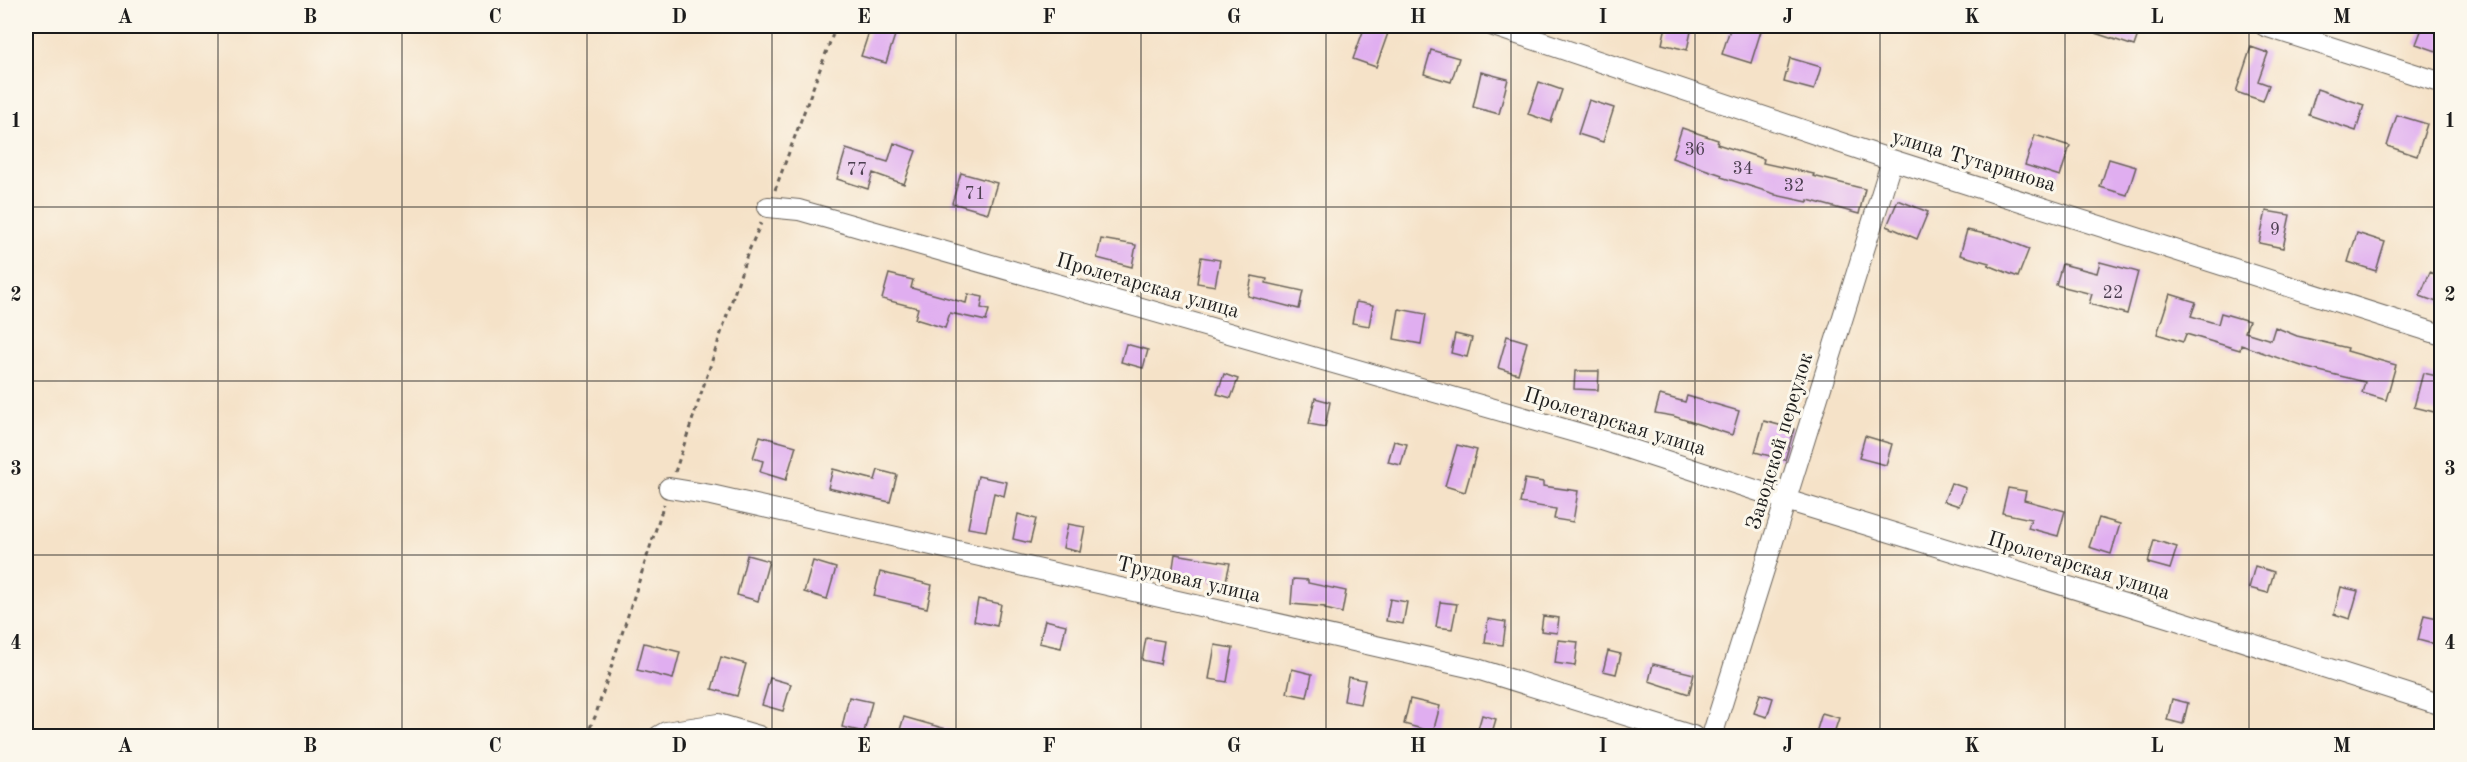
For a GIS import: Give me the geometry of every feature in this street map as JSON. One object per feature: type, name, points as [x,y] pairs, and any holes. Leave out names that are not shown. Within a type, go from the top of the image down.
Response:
[{"type":"street","name":"улица Тутаринова","points":[[1494,26],[1892,160],[2442,335]]},
{"type":"street","points":[[2265,26],[2442,83]]},
{"type":"street","name":"Заводской переулок","points":[[1712,736],[1892,160]]},
{"type":"street","name":"Пролетарская улица","points":[[768,207],[810,213],[1599,439],[1786,500],[2180,621],[2442,705]]},
{"type":"street","name":"Трудовая улица","points":[[669,488],[723,498],[1477,669],[1693,736]]},
{"type":"street","points":[[659,736],[666,732],[717,724],[759,736]]},
{"type":"path","points":[[585,736],[595,717],[747,255],[822,70],[837,26]]},
{"type":"building","points":[[871,26],[898,26],[886,63],[861,56]]},
{"type":"building","points":[[1365,26],[1388,33],[1376,67],[1353,59]]},
{"type":"building","points":[[1666,26],[1692,27],[1687,50],[1662,44]]},
{"type":"building","points":[[1731,26],[1745,26],[1761,31],[1751,63],[1722,54]]},
{"type":"building","points":[[2081,26],[2141,26],[2134,46],[2080,28]]},
{"type":"building","points":[[2423,26],[2442,26],[2442,53],[2416,44]]},
{"type":"building","points":[[2251,47],[2268,53],[2258,81],[2269,85],[2263,101],[2236,92]]},
{"type":"building","points":[[1431,50],[1459,58],[1451,82],[1424,74]]},
{"type":"building","points":[[1790,58],[1821,67],[1814,90],[1784,82]]},
{"type":"building","points":[[1481,72],[1508,79],[1499,114],[1473,107]]},
{"type":"building","points":[[1539,82],[1562,90],[1551,122],[1528,114]]},
{"type":"building","points":[[2317,89],[2364,105],[2356,131],[2309,115]]},
{"type":"building","points":[[1589,100],[1614,108],[1603,142],[1578,134]]},
{"type":"building","points":[[2397,115],[2427,124],[2417,156],[2387,146]]},
{"type":"building","points":[[1682,128],[1718,140],[1717,144],[1764,159],[1763,163],[1814,174],[1813,176],[1865,189],[1859,214],[1808,200],[1808,202],[1775,195],[1672,158]]},
{"type":"building","points":[[2035,135],[2070,146],[2060,176],[2025,165]]},
{"type":"building","points":[[894,143],[916,151],[904,184],[873,173],[868,189],[837,179],[846,149],[888,162]]},
{"type":"building","points":[[2109,159],[2136,167],[2127,195],[2100,187]]},
{"type":"building","points":[[961,173],[997,183],[988,213],[952,203]]},
{"type":"building","points":[[1898,200],[1928,212],[1917,239],[1887,226]]},
{"type":"building","points":[[2266,211],[2290,215],[2283,248],[2259,243]]},
{"type":"building","points":[[1967,230],[1999,237],[2029,249],[2018,277],[1988,265],[1989,263],[1960,255]]},
{"type":"building","points":[[2357,233],[2385,242],[2376,271],[2348,262]]},
{"type":"building","points":[[1101,239],[1136,245],[1132,267],[1097,258]]},
{"type":"building","points":[[1201,257],[1220,260],[1215,286],[1197,283]]},
{"type":"building","points":[[2100,262],[2138,272],[2127,314],[2089,304],[2092,294],[2056,285],[2062,264],[2097,273]]},
{"type":"building","points":[[2430,272],[2442,277],[2442,304],[2420,296]]},
{"type":"building","points":[[889,274],[913,280],[911,288],[966,303],[968,294],[983,297],[981,308],[989,310],[986,321],[950,313],[945,328],[915,319],[918,308],[882,299]]},
{"type":"building","points":[[1252,276],[1267,279],[1266,283],[1303,291],[1299,309],[1248,296]]},
{"type":"building","points":[[2170,294],[2196,302],[2191,316],[2218,324],[2221,313],[2249,321],[2245,332],[2271,340],[2275,327],[2297,336],[2348,348],[2347,351],[2396,365],[2386,400],[2362,393],[2365,382],[2307,368],[2241,345],[2240,350],[2186,334],[2183,342],[2157,334]]},
{"type":"building","points":[[1356,302],[1373,305],[1369,326],[1352,323]]},
{"type":"building","points":[[1399,309],[1426,314],[1421,344],[1394,339]]},
{"type":"building","points":[[1455,334],[1472,338],[1467,357],[1451,353]]},
{"type":"building","points":[[1507,336],[1527,342],[1518,374],[1498,368]]},
{"type":"building","points":[[1126,344],[1148,350],[1143,368],[1121,362]]},
{"type":"building","points":[[1575,371],[1599,371],[1598,390],[1574,389]]},
{"type":"building","points":[[2423,373],[2442,377],[2442,414],[2414,407]]},
{"type":"building","points":[[1224,374],[1238,379],[1231,398],[1217,394]]},
{"type":"building","points":[[1660,395],[1685,402],[1687,396],[1739,411],[1732,435],[1673,416],[1655,413]]},
{"type":"building","points":[[1315,398],[1330,402],[1325,427],[1309,424]]},
{"type":"building","points":[[1764,421],[1794,429],[1785,460],[1755,452]]},
{"type":"building","points":[[760,436],[796,446],[786,480],[760,472],[763,461],[753,458]]},
{"type":"building","points":[[1865,436],[1892,444],[1886,465],[1859,458]]},
{"type":"building","points":[[1394,441],[1407,444],[1401,465],[1388,462]]},
{"type":"building","points":[[1457,445],[1477,450],[1465,492],[1445,486]]},
{"type":"building","points":[[833,469],[875,480],[878,470],[897,475],[890,502],[828,488]]},
{"type":"building","points":[[978,476],[1007,482],[1004,496],[994,493],[986,531],[968,528]]},
{"type":"building","points":[[1525,479],[1543,482],[1543,486],[1578,491],[1573,522],[1554,519],[1556,509],[1520,503]]},
{"type":"building","points":[[1951,483],[1966,488],[1959,506],[1944,501]]},
{"type":"building","points":[[2008,488],[2026,491],[2024,500],[2065,511],[2058,536],[2028,528],[2031,519],[2002,513]]},
{"type":"building","points":[[1018,514],[1036,519],[1030,543],[1013,539]]},
{"type":"building","points":[[2099,518],[2120,524],[2111,554],[2089,547]]},
{"type":"building","points":[[1068,524],[1085,527],[1080,552],[1063,548]]},
{"type":"building","points":[[2154,540],[2177,547],[2170,569],[2148,563]]},
{"type":"building","points":[[1175,554],[1230,563],[1225,585],[1210,582],[1211,579],[1172,574]]},
{"type":"building","points":[[747,555],[769,561],[758,601],[737,595]]},
{"type":"building","points":[[813,561],[836,568],[827,599],[804,592]]},
{"type":"building","points":[[2255,566],[2274,572],[2268,593],[2249,588]]},
{"type":"building","points":[[880,572],[932,585],[927,608],[874,596]]},
{"type":"building","points":[[1293,579],[1308,580],[1308,583],[1346,591],[1342,613],[1325,609],[1325,607],[1291,604]]},
{"type":"building","points":[[2341,587],[2358,591],[2350,619],[2334,614]]},
{"type":"building","points":[[978,599],[1001,604],[997,626],[974,621]]},
{"type":"building","points":[[1390,599],[1407,602],[1403,624],[1386,621]]},
{"type":"building","points":[[1440,602],[1457,604],[1452,629],[1436,627]]},
{"type":"building","points":[[2424,615],[2442,619],[2437,645],[2418,640]]},
{"type":"building","points":[[1543,616],[1559,618],[1557,633],[1541,631]]},
{"type":"building","points":[[1488,619],[1506,622],[1503,645],[1485,643]]},
{"type":"building","points":[[1045,620],[1066,625],[1061,648],[1039,643]]},
{"type":"building","points":[[1146,638],[1164,641],[1160,664],[1142,660]]},
{"type":"building","points":[[1558,640],[1578,642],[1575,666],[1555,663]]},
{"type":"building","points":[[644,643],[680,652],[673,679],[637,670]]},
{"type":"building","points":[[1215,645],[1233,648],[1227,682],[1209,679]]},
{"type":"building","points":[[1608,651],[1621,654],[1616,674],[1603,671]]},
{"type":"building","points":[[721,657],[746,664],[737,696],[712,689]]},
{"type":"building","points":[[1653,664],[1694,674],[1689,694],[1649,681]]},
{"type":"building","points":[[1292,669],[1312,674],[1307,697],[1287,693]]},
{"type":"building","points":[[1348,677],[1365,680],[1360,704],[1344,701]]},
{"type":"building","points":[[770,678],[791,684],[783,711],[762,705]]},
{"type":"building","points":[[1760,694],[1773,698],[1767,717],[1754,713]]},
{"type":"building","points":[[849,697],[872,702],[864,732],[842,727]]},
{"type":"building","points":[[1410,699],[1440,706],[1433,732],[1404,724]]},
{"type":"building","points":[[2172,699],[2188,703],[2183,724],[2167,720]]},
{"type":"building","points":[[1822,713],[1839,718],[1833,736],[1815,736]]},
{"type":"building","points":[[1482,715],[1496,719],[1491,736],[1476,736]]},
{"type":"building","points":[[904,717],[957,732],[957,736],[898,736]]}]
